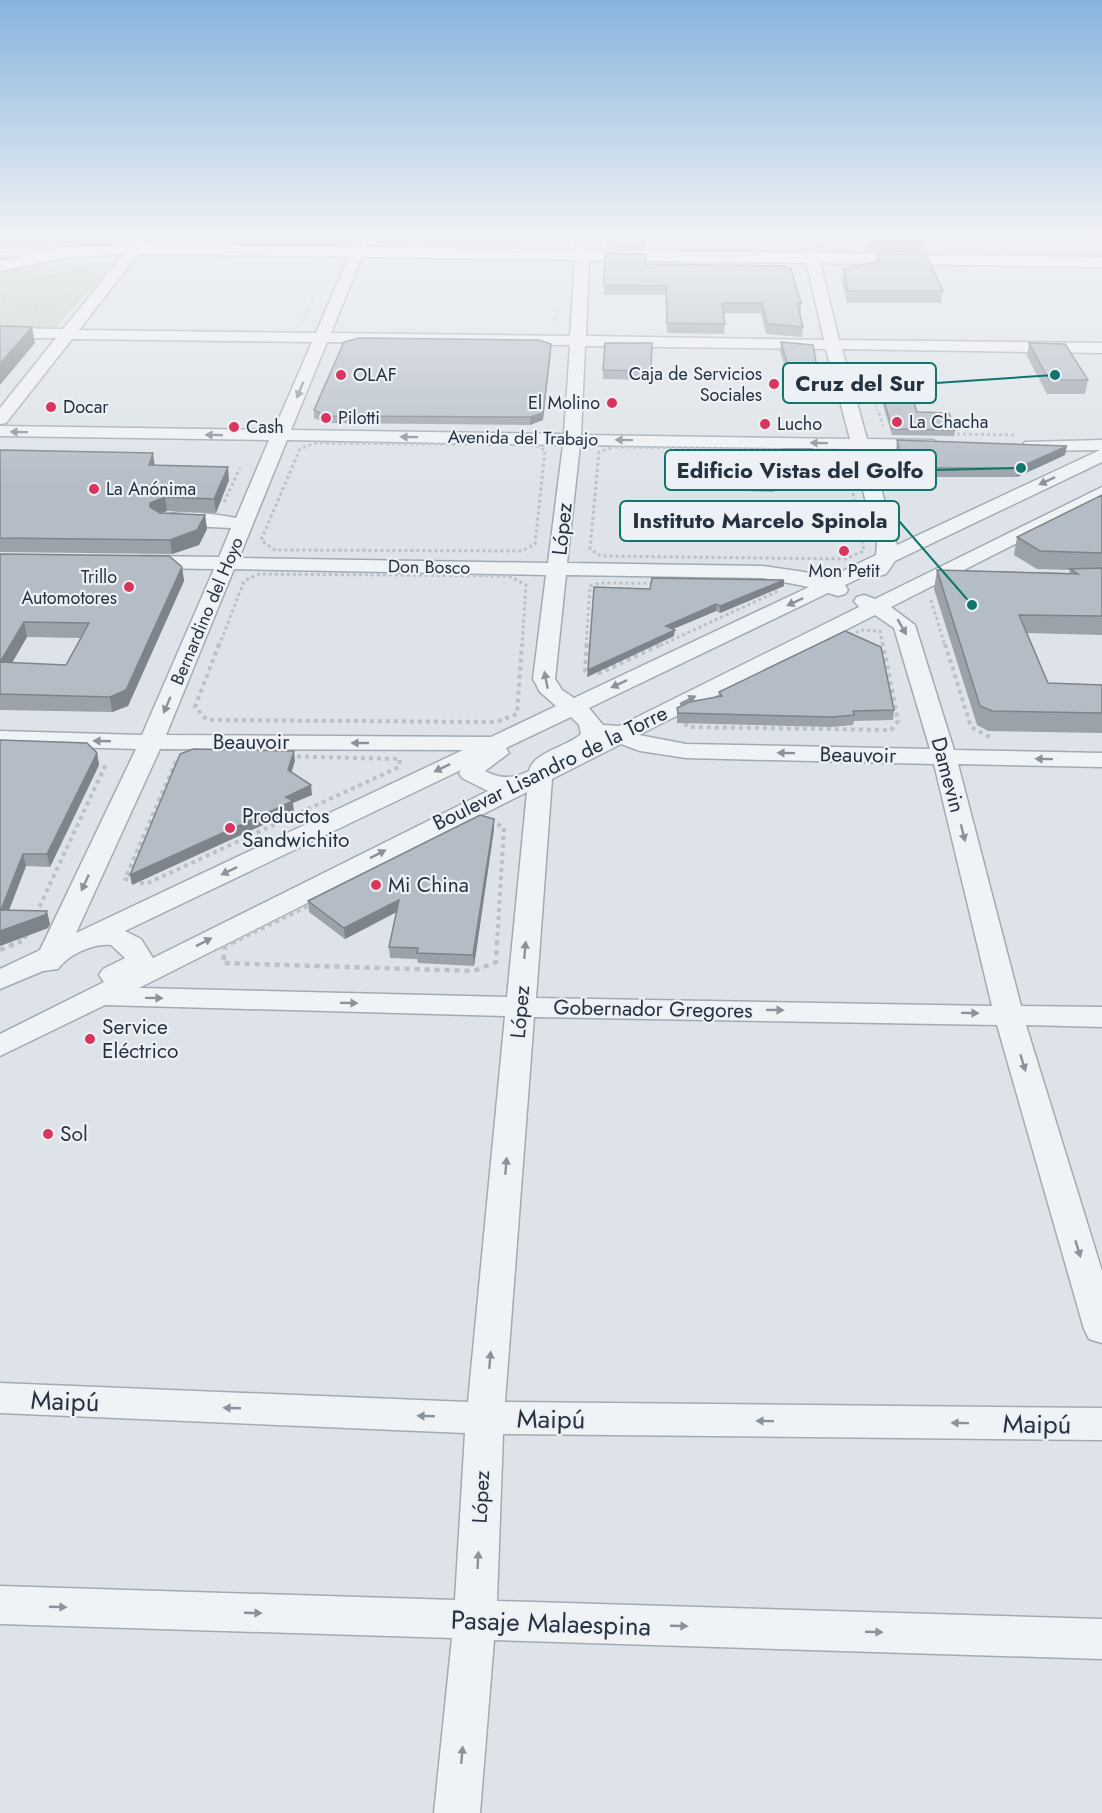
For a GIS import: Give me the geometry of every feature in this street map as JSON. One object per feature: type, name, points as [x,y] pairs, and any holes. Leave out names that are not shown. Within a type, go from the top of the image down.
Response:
[{"type":"street","points":[[0,419],[78,319]]},
{"type":"street","name":"Bernardino del Hoyo","points":[[52,955],[151,742],[228,564],[329,319]]},
{"type":"street","name":"López","points":[[577,319],[572,438],[544,679],[547,689],[563,715],[617,735]]},
{"type":"street","points":[[827,319],[861,444],[886,552],[881,569],[848,585],[863,596]]},
{"type":"street","points":[[0,333],[1102,348]]},
{"type":"street","name":"Avenida del Trabajo","points":[[0,431],[861,444],[948,440]]},
{"type":"street","points":[[1017,440],[1046,447],[1102,455]]},
{"type":"street","points":[[1046,447],[1102,445]]},
{"type":"street","points":[[763,572],[824,574],[886,552],[1102,455]]},
{"type":"street","name":"Boulevar Lisandro de la Torre","points":[[0,980],[502,740],[863,596],[927,587],[970,558],[1102,493]]},
{"type":"street","points":[[162,519],[216,520],[244,525]]},
{"type":"street","points":[[886,552],[947,560],[970,558]]},
{"type":"street","name":"Don Bosco","points":[[120,562],[763,572],[804,578],[863,596]]},
{"type":"street","points":[[927,587],[947,576],[982,576]]},
{"type":"street","name":"Boulevar Lisandro de la Torre","points":[[0,1046],[617,735],[863,596]]},
{"type":"street","name":"Damevin","points":[[863,596],[904,625],[944,757],[1008,1013],[1102,1329]]},
{"type":"street","points":[[563,715],[594,732],[583,745],[548,762],[529,778],[494,785],[471,773],[472,768],[487,757],[532,737],[563,715]]},
{"type":"street","name":"Beauvoir","points":[[617,735],[640,744],[686,751],[1102,760]]},
{"type":"street","name":"Beauvoir","points":[[0,738],[151,742],[473,744],[502,740]]},
{"type":"street","name":"López","points":[[457,1813],[474,1621],[485,1418],[520,1007],[529,778]]},
{"type":"street","points":[[0,1031],[35,1027],[49,1010],[61,1001],[135,965],[139,958],[124,939],[109,934],[93,936]]},
{"type":"street","points":[[0,993],[40,973],[52,955]]},
{"type":"street","name":"Gobernador Gregores","points":[[96,996],[520,1007],[1008,1013],[1102,1017]]},
{"type":"street","name":"Maipú","points":[[0,1398],[485,1418],[1102,1424]]},
{"type":"street","name":"Pasaje Malaespina","points":[[0,1605],[474,1621],[1102,1638]]},
{"type":"path","points":[[863,367],[884,429]]},
{"type":"path","points":[[948,440],[1017,440]]},
{"type":"path","points":[[314,443],[534,446],[545,450],[537,525],[535,544],[522,550],[275,550],[261,540],[300,449],[314,443]]},
{"type":"path","points":[[615,447],[827,449],[846,456],[864,551],[845,558],[833,558],[601,556],[590,549],[599,452],[615,447]]},
{"type":"path","points":[[216,520],[245,459]]},
{"type":"path","points":[[223,479],[235,479]]},
{"type":"path","points":[[259,574],[508,576],[526,585],[517,714],[496,722],[207,720],[195,707],[244,581],[259,574]]},
{"type":"path","points":[[600,583],[775,584],[776,592],[600,673],[585,670],[590,586],[600,583]]},
{"type":"path","points":[[927,587],[971,727],[992,738]]},
{"type":"path","points":[[861,630],[880,631],[898,721],[891,730],[688,727],[680,718],[861,630]]},
{"type":"path","points":[[193,754],[400,759],[399,767],[146,884],[125,879],[176,761],[193,754]]},
{"type":"path","points":[[34,919],[108,763],[102,757]]},
{"type":"path","points":[[488,818],[504,828],[496,962],[474,971],[224,963],[225,946],[488,818]]},
{"type":"path","points":[[0,950],[24,940],[29,930]]},
{"type":"green space","points":[[0,319],[64,319],[56,327],[0,328]]},
{"type":"building","points":[[667,319],[724,319],[725,324],[667,323]]},
{"type":"building","points":[[766,319],[801,319],[803,327],[767,324]]},
{"type":"building","points":[[0,326],[32,327],[0,364]]},
{"type":"building","points":[[359,338],[539,340],[551,344],[543,413],[530,417],[325,416],[314,410],[344,342]]},
{"type":"building","points":[[781,342],[813,345],[819,379],[792,379]]},
{"type":"building","points":[[605,343],[652,343],[651,371],[603,370]]},
{"type":"building","points":[[1029,343],[1065,344],[1088,380],[1049,380]]},
{"type":"building","points":[[878,379],[907,381],[917,412],[949,413],[955,430],[892,429]]},
{"type":"building","points":[[897,440],[1067,446],[1018,468],[904,468]]},
{"type":"building","points":[[784,449],[812,449],[819,478],[789,478]]},
{"type":"building","points":[[0,450],[153,453],[149,465],[228,467],[214,499],[165,497],[150,503],[150,507],[160,513],[205,515],[197,530],[170,540],[0,538]]},
{"type":"building","points":[[1102,495],[1102,553],[1040,551],[1017,537]]},
{"type":"building","points":[[0,554],[169,556],[182,567],[126,690],[110,697],[0,694],[0,662]],"holes":[[[24,622],[89,623],[66,665],[0,662]]]},
{"type":"building","points":[[1102,568],[1102,616],[1019,615],[1048,683],[1102,685],[1102,713],[992,711],[980,706],[937,570],[1078,574],[1070,569]]},
{"type":"building","points":[[652,578],[784,580],[720,606],[716,604],[666,626],[675,630],[588,670],[594,587],[650,589]]},
{"type":"building","points":[[845,631],[881,647],[894,710],[853,711],[854,715],[832,717],[678,713],[677,708],[689,702],[722,696],[719,692]]},
{"type":"building","points":[[0,740],[87,743],[97,753],[47,854],[23,854],[1,910],[47,911],[45,915],[0,931]]},
{"type":"building","points":[[193,749],[294,751],[288,770],[311,785],[286,797],[293,801],[130,875],[180,754]]},
{"type":"building","points":[[480,815],[494,819],[473,955],[417,953],[418,948],[389,947],[399,900],[344,928],[308,901]]},
{"type":"place","name":"OLAF","points":[[341,375]]},
{"type":"place","name":"Cruz del Sur","points":[[1055,375]]},
{"type":"place","name":"Caja de Servicios Sociales","points":[[774,384]]},
{"type":"place","name":"El Molino","points":[[612,403]]},
{"type":"place","name":"Docar","points":[[51,407]]},
{"type":"place","name":"Pilotti","points":[[326,418]]},
{"type":"place","name":"La Chacha","points":[[897,422]]},
{"type":"place","name":"Lucho","points":[[765,424]]},
{"type":"place","name":"Cash","points":[[234,427]]},
{"type":"place","name":"Edificio Vistas del Golfo","points":[[1021,468]]},
{"type":"place","name":"La Anónima","points":[[94,489]]},
{"type":"place","name":"Mon Petit","points":[[844,551]]},
{"type":"place","name":"Trillo Automotores","points":[[129,587]]},
{"type":"place","name":"Instituto Marcelo Spinola","points":[[972,605]]},
{"type":"place","name":"Productos Sandwichito","points":[[230,828]]},
{"type":"place","name":"Mi China","points":[[376,885]]},
{"type":"place","name":"Service Eléctrico","points":[[90,1039]]},
{"type":"place","name":"Sol","points":[[48,1134]]}]
